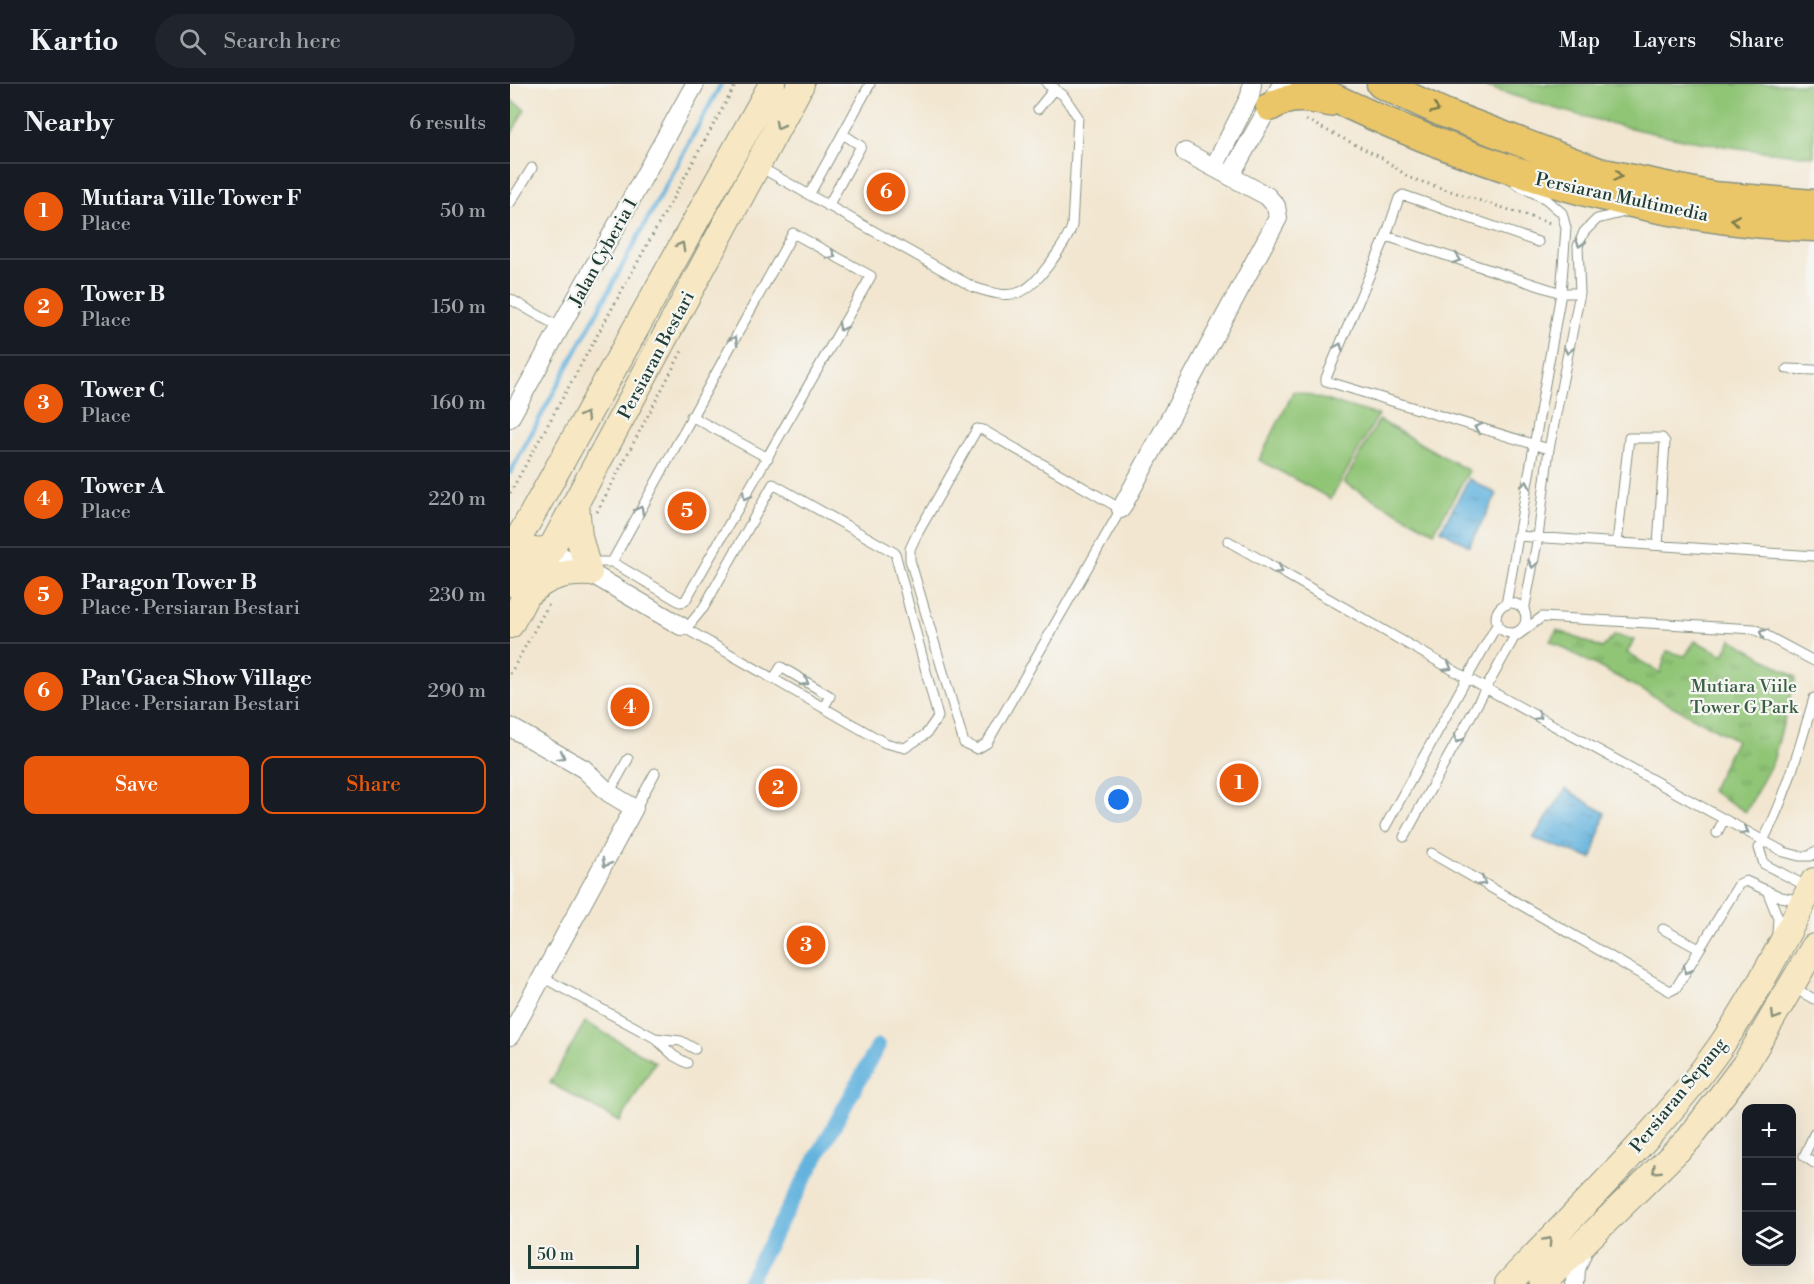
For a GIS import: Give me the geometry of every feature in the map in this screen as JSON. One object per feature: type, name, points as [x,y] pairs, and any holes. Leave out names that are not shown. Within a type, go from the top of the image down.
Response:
[{"type":"main road","name":"Persiaran Bestari","points":[[510,554],[556,467],[772,84]]},
{"type":"main road","name":"Persiaran Bestari","points":[[551,550],[801,84]]},
{"type":"main road","name":"Persiaran Multimedia","points":[[1305,84],[1345,105],[1478,156],[1505,170],[1570,189],[1774,226],[1814,227]]},
{"type":"main road","name":"Persiaran Multimedia","points":[[1382,84],[1444,113],[1599,172],[1713,196],[1814,204]]},
{"type":"main road","points":[[1276,95],[1280,101],[1297,97],[1345,105]]},
{"type":"main road","points":[[1774,226],[1814,236]]},
{"type":"main road","points":[[551,550],[539,535],[562,488],[556,467]]},
{"type":"main road","points":[[518,590],[550,577],[596,565],[579,537],[576,504]]},
{"type":"main road","points":[[510,625],[528,552],[551,550]]},
{"type":"main road","name":"Persiaran Sepang","points":[[1508,1284],[1641,1143],[1697,1076],[1741,1014],[1811,893]]},
{"type":"main road","name":"Persiaran Sepang","points":[[1542,1284],[1689,1139],[1746,1063],[1803,993],[1814,947]]},
{"type":"street","name":"Jalan Cyberia 1","points":[[510,418],[695,84]]},
{"type":"street","points":[[1222,172],[1237,124],[1250,96],[1252,84]]},
{"type":"street","points":[[1222,172],[1252,138],[1276,95]]},
{"type":"street","points":[[1121,509],[1276,226],[1278,218],[1276,207],[1267,196],[1186,152],[1211,147],[1228,135],[1237,124]]},
{"type":"street","points":[[1252,138],[1248,166],[1253,184],[1258,191]]},
{"type":"street","points":[[551,550],[596,565],[631,598],[681,626]]},
{"type":"street","points":[[510,727],[585,769],[609,793],[632,806],[634,811],[510,1036]]},
{"type":"street","points":[[1575,1284],[1576,1269],[1589,1236]]},
{"type":"lane","points":[[809,195],[870,84]]},
{"type":"lane","points":[[758,166],[973,287],[1005,296],[1024,292],[1035,283],[1069,237],[1072,226],[1078,117],[1070,102],[1051,86],[1038,109]]},
{"type":"lane","points":[[828,206],[861,146],[843,134]]},
{"type":"lane","points":[[1478,156],[1499,175],[1546,199],[1563,213],[1566,228],[1561,293],[1516,536],[1506,605],[1497,615],[1498,623],[1506,632],[1516,635]]},
{"type":"lane","points":[[510,203],[532,168]]},
{"type":"lane","points":[[1538,242],[1403,195],[1326,381],[1550,449]]},
{"type":"lane","points":[[1404,837],[1516,635],[1526,623],[1524,611],[1538,537],[1550,449],[1580,293],[1578,246],[1584,232],[1597,219],[1633,211],[1687,212]]},
{"type":"lane","points":[[793,233],[871,276],[685,601],[680,602],[641,580],[596,565],[691,416],[793,233]]},
{"type":"lane","points":[[1386,236],[1561,293],[1580,293]]},
{"type":"lane","points":[[510,299],[561,328]]},
{"type":"lane","points":[[1787,369],[1814,370]]},
{"type":"lane","points":[[691,416],[768,458]]},
{"type":"lane","points":[[977,429],[983,430],[1121,509],[987,743],[977,749],[964,743],[910,560],[910,549],[977,429]]},
{"type":"lane","points":[[1617,543],[1628,441],[1632,436],[1662,438],[1665,442],[1658,545]]},
{"type":"lane","points":[[772,484],[895,553],[938,717],[926,734],[905,748],[885,743],[681,626],[690,624],[704,607],[772,484]]},
{"type":"lane","points":[[1516,536],[1814,556]]},
{"type":"lane","points":[[1228,541],[1467,678],[1763,841],[1799,856],[1811,855],[1814,852]]},
{"type":"lane","points":[[631,598],[641,580]]},
{"type":"lane","points":[[1506,605],[1515,604],[1524,611]]},
{"type":"lane","points":[[1516,635],[1542,617],[1754,628],[1814,661]]},
{"type":"lane","points":[[1385,827],[1498,623]]},
{"type":"lane","points":[[1811,893],[1764,864],[1759,848],[1794,766],[1814,698]]},
{"type":"lane","points":[[609,793],[628,759]]},
{"type":"lane","points":[[634,811],[655,773]]},
{"type":"lane","points":[[1717,833],[1724,819]]},
{"type":"lane","points":[[1431,852],[1671,991],[1676,988],[1739,884],[1746,881],[1780,897],[1811,893]]},
{"type":"lane","points":[[1767,890],[1778,918],[1774,957]]},
{"type":"lane","points":[[1663,929],[1699,949]]},
{"type":"lane","points":[[542,977],[655,1038],[674,1056],[687,1063]]},
{"type":"lane","points":[[655,1038],[681,1041],[695,1049]]},
{"type":"lane","points":[[1814,1134],[1804,1156],[1814,1162]]},
{"type":"path","points":[[510,493],[735,84]]},
{"type":"path","points":[[1300,117],[1382,158],[1410,178],[1566,228]]},
{"type":"path","points":[[510,674],[560,583],[561,574]]},
{"type":"green space","points":[[1479,84],[1814,84],[1814,156],[1729,147],[1644,131],[1561,110]]},
{"type":"green space","points":[[510,100],[525,109],[510,136]]},
{"type":"green space","points":[[1294,391],[1378,415],[1331,499],[1259,460]]},
{"type":"green space","points":[[1379,420],[1469,471],[1434,532],[1344,483]]},
{"type":"green space","name":"Mutiara Viile Tower G Park","points":[[1557,630],[1602,648],[1615,635],[1634,640],[1627,653],[1660,673],[1667,651],[1685,656],[1695,641],[1724,655],[1731,639],[1796,677],[1773,761],[1746,812],[1711,791],[1736,740],[1550,641]]},
{"type":"green space","points":[[585,1022],[655,1062],[620,1122],[550,1083]]},
{"type":"water","points":[[1469,479],[1497,494],[1469,546],[1441,530]]},
{"type":"water","points":[[1566,789],[1605,813],[1592,859],[1533,838]]},
{"type":"waterway","points":[[510,473],[721,84]]},
{"type":"waterway","points":[[747,1284],[878,1046]]},
{"type":"place","name":"Pan'Gaea Show Village","points":[[886,192]]},
{"type":"place","name":"Paragon Tower B","points":[[687,511]]},
{"type":"place","name":"Tower A","points":[[630,707]]},
{"type":"place","name":"Mutiara Ville Tower F","points":[[1239,783]]},
{"type":"place","name":"Tower B","points":[[778,788]]},
{"type":"place","name":"Tower C","points":[[806,945]]}]
